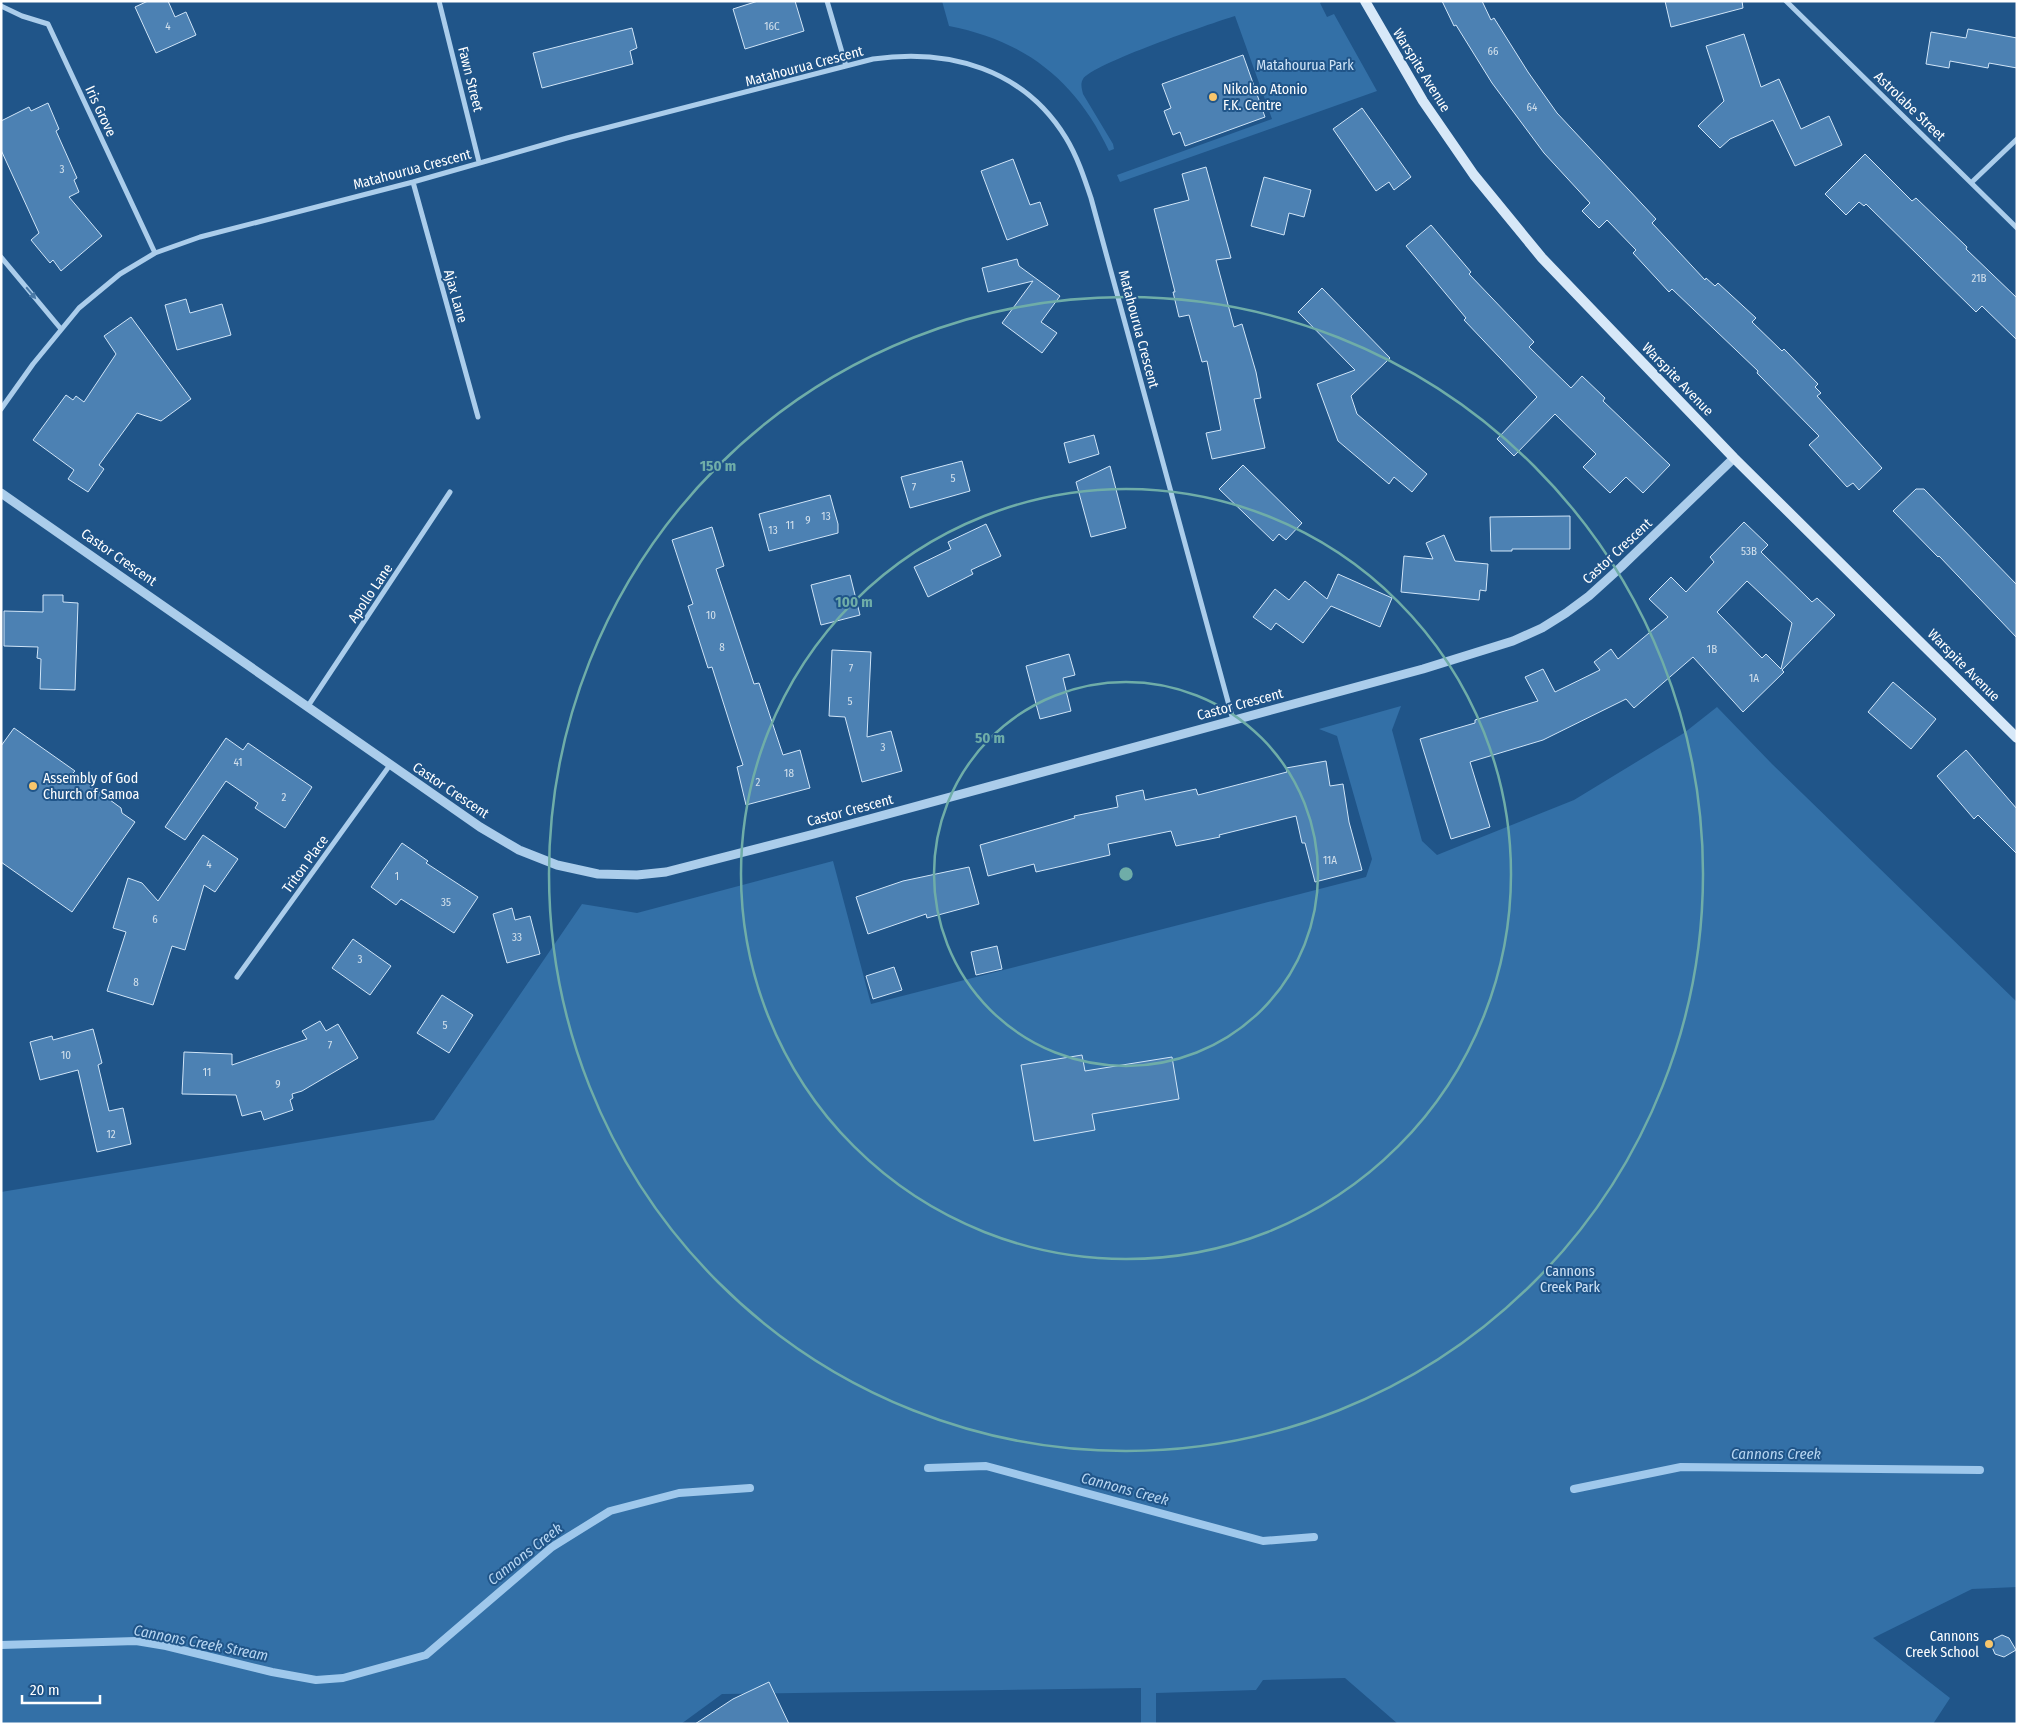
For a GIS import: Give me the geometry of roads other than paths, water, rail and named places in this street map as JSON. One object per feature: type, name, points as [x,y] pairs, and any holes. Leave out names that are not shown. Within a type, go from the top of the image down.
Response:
[{"type":"main road","name":"Warspite Avenue","points":[[1365,1],[1423,101],[1474,175],[1542,258],[1734,458],[2017,738]]},
{"type":"street","name":"Fawn Street","points":[[439,1],[479,162]]},
{"type":"street","points":[[827,1],[846,66]]},
{"type":"street","name":"Astrolabe Street","points":[[1786,1],[2017,228]]},
{"type":"street","name":"Iris Grove","points":[[1,6],[22,16],[48,24],[155,253]]},
{"type":"street","name":"Matahourua Crescent","points":[[1,409],[61,329],[99,290],[120,274],[155,253],[200,237],[846,66],[895,56],[923,55],[954,59],[999,75],[1037,101],[1053,118],[1066,137],[1082,170],[1233,720]]},
{"type":"street","points":[[1972,182],[2017,139]]},
{"type":"street","name":"Ajax Lane","points":[[413,182],[478,417]]},
{"type":"street","points":[[1,257],[61,329]]},
{"type":"street","name":"Castor Crescent","points":[[1,493],[480,827],[519,850],[557,865],[598,874],[637,875],[666,872],[713,860],[1484,651],[1542,628],[1589,596],[1734,458]]},
{"type":"street","name":"Apollo Lane","points":[[308,706],[450,492]]},
{"type":"street","name":"Triton Place","points":[[237,977],[390,765]]},
{"type":"waterway","name":"Cannons Creek","points":[[928,1468],[986,1466],[1263,1541],[1314,1537]]},
{"type":"waterway","name":"Cannons Creek","points":[[1574,1489],[1681,1467],[1980,1470]]},
{"type":"waterway","name":"Cannons Creek","points":[[1,1645],[136,1641],[316,1680],[343,1678],[426,1655],[552,1547],[610,1511],[679,1493],[750,1488]]},
{"type":"place","name":"Nikolao Atonio F.K. Centre","points":[[1213,97]]},
{"type":"place","name":"Assembly of God Church of Samoa","points":[[33,786]]},
{"type":"place","name":"Cannons Creek School","points":[[1989,1644]]},
{"type":"park label","name":"Matahourua Park","points":[[1305,65]]},
{"type":"park label","name":"Cannons Creek Park","points":[[1570,1279]]},
{"type":"water label","name":"Cannons Creek Stream","points":[[201,1643]]}]
